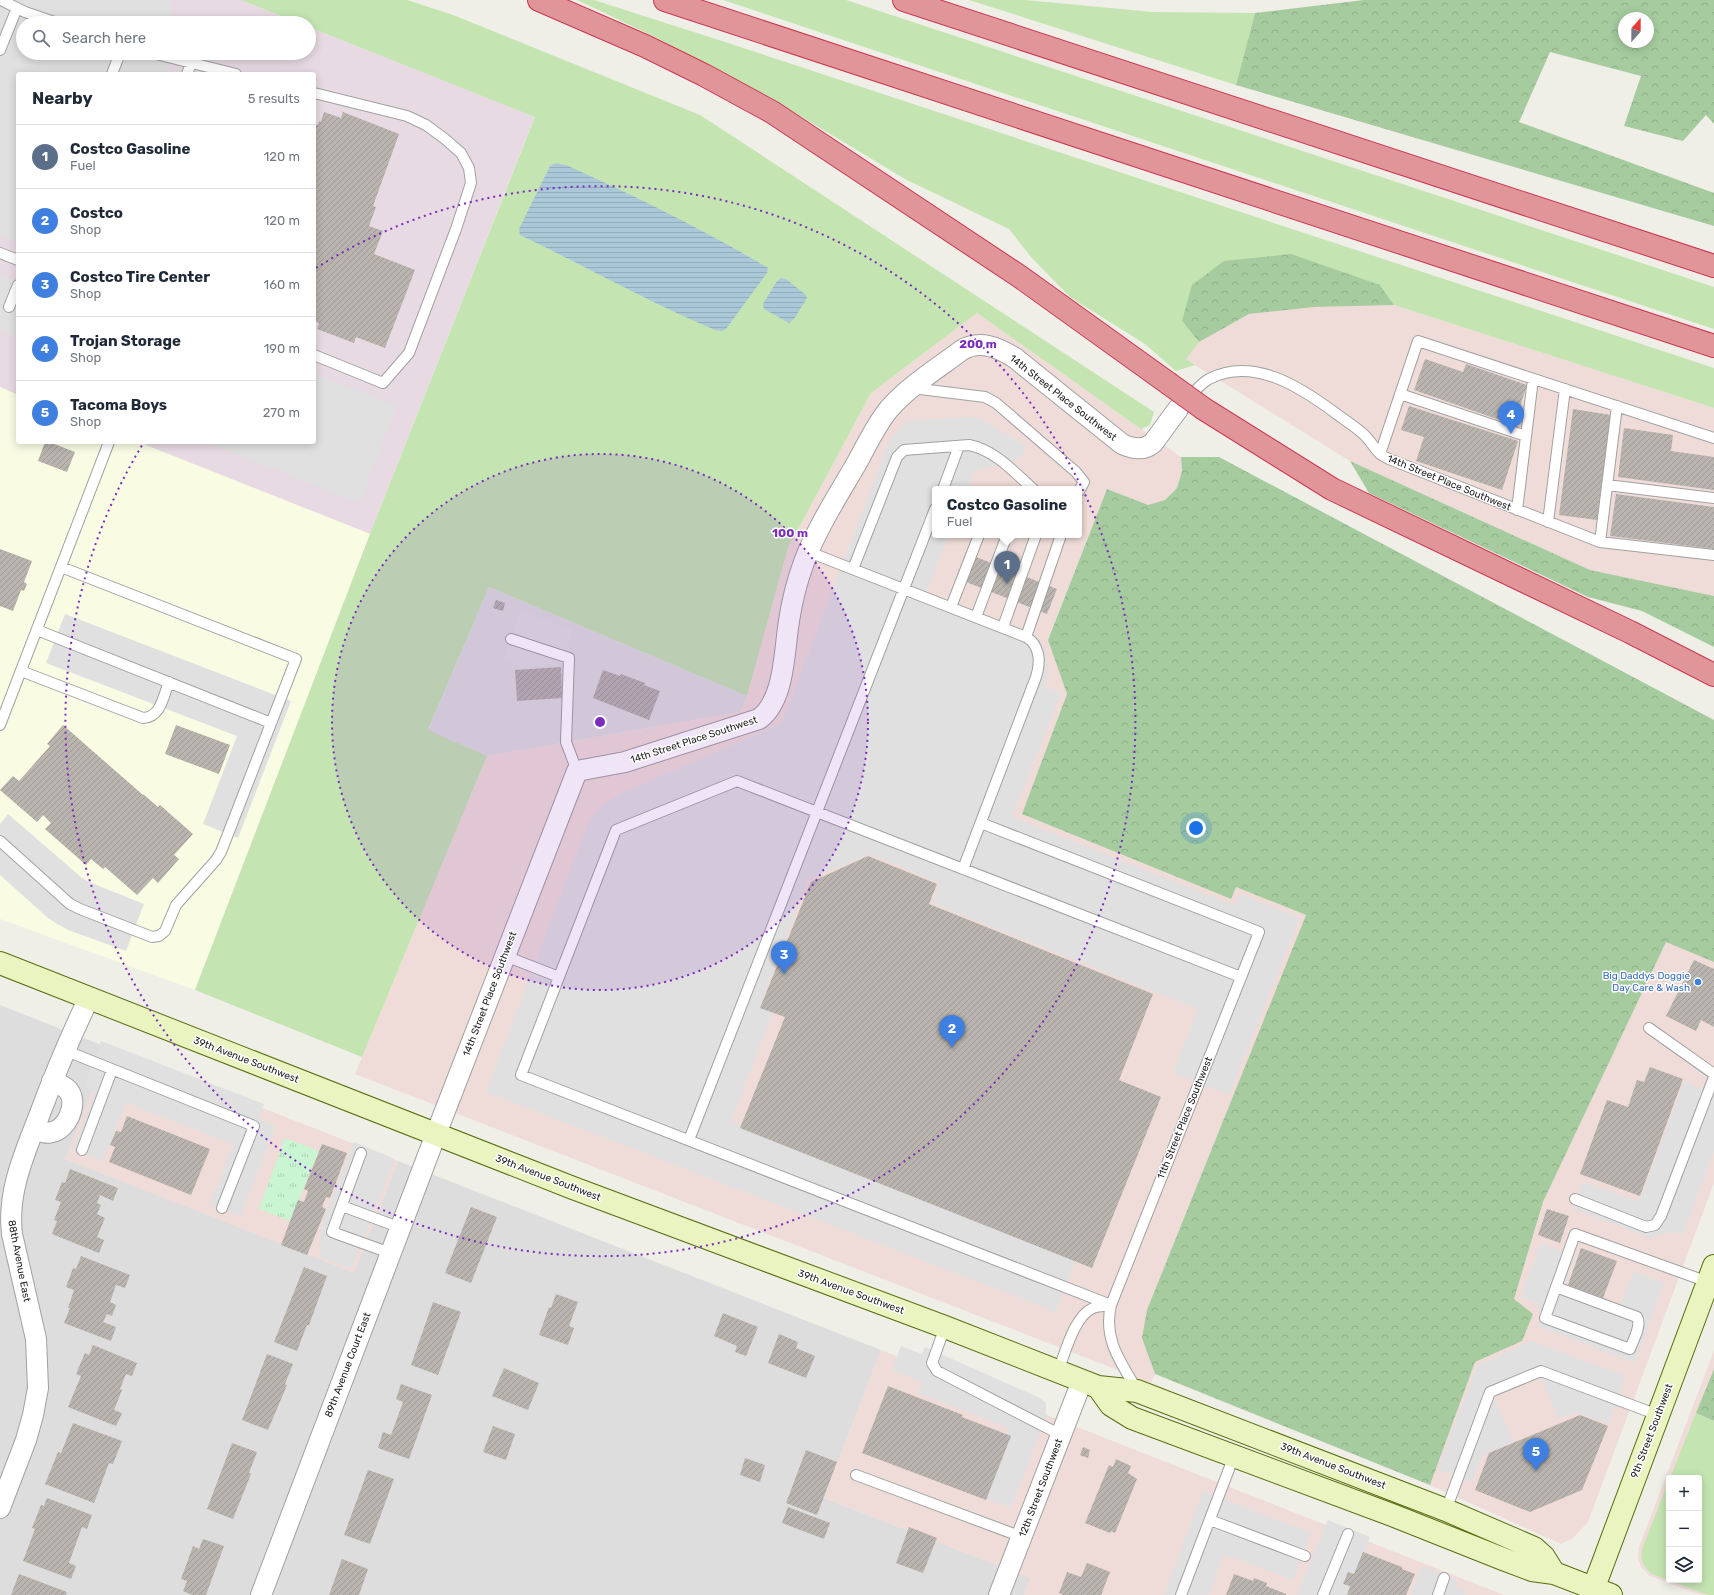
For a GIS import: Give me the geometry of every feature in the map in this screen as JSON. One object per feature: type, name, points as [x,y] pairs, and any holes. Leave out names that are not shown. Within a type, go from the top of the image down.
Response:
[{"type":"highway","points":[[538,0],[645,46],[704,75],[772,112],[1018,276],[1204,409],[1332,489],[1714,675]]},
{"type":"highway","points":[[665,0],[1714,346]]},
{"type":"highway","points":[[904,0],[1714,266]]},
{"type":"main road","name":"39th Avenue Southwest","points":[[0,964],[573,1188],[945,1327],[1090,1384],[1137,1391],[1446,1510],[1534,1548],[1544,1557],[1554,1573]]},
{"type":"main road","name":"9th Street Southwest","points":[[1598,1593],[1658,1415],[1711,1274]]},
{"type":"main road","name":"39th Avenue Southwest","points":[[1090,1384],[1111,1404],[1132,1418],[1392,1515],[1532,1570],[1554,1573],[1598,1593]]},
{"type":"street","name":"14th Street Place Southwest","points":[[436,1134],[577,771],[625,762],[759,719],[767,713],[779,687],[792,600],[797,582],[809,552],[828,512],[889,409],[912,388],[962,350],[968,346],[984,345],[994,347],[1015,358],[1122,444],[1129,447],[1149,447],[1178,409]]},
{"type":"street","name":"88th Avenue East","points":[[0,1508],[26,1440],[38,1388],[36,1339],[12,1234],[10,1216],[11,1198],[19,1168],[64,1050],[89,998]]},
{"type":"street","points":[[34,1129],[44,1132],[57,1131],[63,1127],[71,1110],[73,1101],[70,1093],[67,1089],[52,1081]]},
{"type":"street","name":"89th Avenue Court East","points":[[261,1595],[436,1134]]},
{"type":"street","name":"12th Street Southwest","points":[[998,1595],[1061,1435],[1090,1384]]},
{"type":"lane","points":[[1,0],[38,16]]},
{"type":"lane","points":[[0,50],[17,8]]},
{"type":"lane","points":[[113,72],[117,60]]},
{"type":"lane","points":[[179,60],[228,72]]},
{"type":"lane","points":[[187,72],[191,63]]},
{"type":"lane","points":[[316,94],[406,116],[426,125],[461,153],[469,168],[471,182],[456,229],[409,353],[399,366],[383,382],[316,356]]},
{"type":"lane","points":[[0,253],[16,259]]},
{"type":"lane","points":[[9,307],[16,290]]},
{"type":"lane","points":[[1380,454],[1418,341],[1714,438]]},
{"type":"lane","name":"14th Street Place Southwest","points":[[1178,409],[1202,384],[1219,375],[1244,371],[1268,375],[1296,386],[1310,394],[1360,431],[1380,454],[1389,459],[1600,542],[1714,555]]},
{"type":"lane","points":[[1516,510],[1533,379]]},
{"type":"lane","points":[[912,388],[985,397],[996,403],[1076,472],[1084,482],[1082,486]]},
{"type":"lane","points":[[1548,522],[1565,389]]},
{"type":"lane","points":[[1400,394],[1526,436]]},
{"type":"lane","points":[[1600,542],[1617,406]]},
{"type":"lane","points":[[0,725],[109,444]]},
{"type":"lane","points":[[854,569],[899,454],[909,448],[959,446],[978,447],[1006,465],[1029,486]]},
{"type":"lane","points":[[944,486],[959,446]]},
{"type":"lane","points":[[1607,485],[1714,498]]},
{"type":"lane","points":[[690,1140],[932,517]]},
{"type":"lane","points":[[951,607],[978,538]]},
{"type":"lane","points":[[976,617],[1006,538]]},
{"type":"lane","points":[[1002,627],[1035,538]]},
{"type":"lane","points":[[1026,636],[1060,538]]},
{"type":"lane","points":[[809,552],[1026,636],[1034,644],[1039,656],[1039,668],[964,869]]},
{"type":"lane","points":[[0,841],[70,904],[152,937],[159,936],[165,931],[176,905],[216,860],[221,852],[296,659],[61,567]]},
{"type":"lane","points":[[37,630],[272,723]]},
{"type":"lane","points":[[511,639],[569,658],[566,742],[577,771]]},
{"type":"lane","points":[[21,670],[143,718],[151,717],[157,713],[169,682]]},
{"type":"lane","points":[[1111,1305],[521,1075],[616,830],[737,781],[1241,977]]},
{"type":"lane","name":"11th Street Place Southwest","points":[[981,823],[1259,932],[1111,1305],[1108,1318],[1108,1332],[1112,1345],[1137,1391]]},
{"type":"lane","points":[[505,956],[559,978]]},
{"type":"lane","points":[[1575,1199],[1646,1226],[1655,1225],[1661,1216],[1714,1075],[1649,1028]]},
{"type":"lane","points":[[64,1050],[254,1126],[222,1208]]},
{"type":"lane","points":[[82,1150],[112,1070]]},
{"type":"lane","points":[[361,1153],[332,1232],[390,1253]]},
{"type":"lane","points":[[342,1206],[401,1228]]},
{"type":"lane","points":[[1556,1287],[1637,1317],[1639,1320],[1638,1325],[1630,1349],[1545,1318],[1556,1287],[1575,1234],[1711,1274]]},
{"type":"lane","points":[[1058,1371],[1075,1327],[1086,1312],[1093,1308],[1111,1305]]},
{"type":"lane","points":[[945,1327],[932,1363],[937,1371],[1061,1435]]},
{"type":"lane","points":[[1446,1510],[1490,1392],[1541,1371],[1658,1415]]},
{"type":"lane","points":[[1181,1595],[1234,1456]]},
{"type":"lane","points":[[856,1475],[1022,1537]]},
{"type":"lane","points":[[1210,1520],[1305,1556]]},
{"type":"lane","points":[[1323,1595],[1348,1534]]},
{"type":"lane","points":[[1438,1595],[1444,1578]]},
{"type":"shaded area","points":[[0,0],[241,0],[281,16],[16,16],[16,60],[316,60],[316,30],[535,116],[370,534],[143,444],[316,444],[316,72],[16,72],[16,394],[0,387]]},
{"type":"shaded area","points":[[0,0],[170,0],[171,16],[16,16],[16,60],[171,60],[167,72],[16,72],[16,240],[0,235]]},
{"type":"shaded area","points":[[0,275],[16,281],[16,336],[0,330]]},
{"type":"shaded area","points":[[1394,305],[1714,408],[1714,596],[1590,570],[1350,461],[1185,359],[1199,342],[1249,314],[1315,307]]},
{"type":"shaded area","points":[[977,313],[1181,457],[1182,471],[1177,488],[1165,500],[1148,506],[1107,489],[1048,639],[1067,694],[1022,814],[1230,899],[1236,887],[1306,915],[1213,1148],[1142,1338],[1155,1374],[1151,1383],[355,1074],[487,756],[740,712],[747,696],[788,548],[871,393]]},
{"type":"shaded area","points":[[316,375],[397,406],[359,503],[210,444],[316,444]]},
{"type":"shaded area","points":[[0,387],[16,394],[16,444],[143,444],[370,534],[195,990],[0,919]]},
{"type":"shaded area","points":[[973,417],[985,421],[1027,447],[1018,460],[974,471],[968,486],[932,486],[932,538],[948,538],[925,596],[1036,639],[1045,650],[1049,669],[1045,687],[1061,693],[1012,817],[1235,906],[1240,894],[1300,918],[1229,1095],[1173,1073],[1198,1009],[932,903],[940,883],[869,854],[808,880],[761,1002],[775,1007],[731,1121],[1078,1255],[1056,1312],[486,1092],[588,823],[593,815],[603,805],[620,794],[780,724],[783,720],[890,439],[907,422],[913,420]]},
{"type":"shaded area","points":[[489,587],[747,696],[740,712],[487,756],[428,731]]},
{"type":"shaded area","points":[[521,611],[573,630],[561,663],[522,668],[502,660]]},
{"type":"shaded area","points":[[65,614],[291,701],[238,838],[203,824],[237,736],[46,663]]},
{"type":"shaded area","points":[[8,814],[81,877],[89,882],[144,904],[126,951],[68,930],[59,925],[48,918],[0,875],[0,824]]},
{"type":"shaded area","points":[[1666,941],[1714,962],[1714,1183],[1588,1522],[1573,1538],[1561,1544],[1430,1485],[1475,1362],[1522,1341],[1514,1299],[1543,1202]]},
{"type":"shaded area","points":[[0,1005],[109,1048],[66,1159],[354,1272],[398,1161],[881,1350],[824,1498],[1031,1578],[1024,1595],[0,1595]]},
{"type":"shaded area","points":[[101,1041],[264,1104],[259,1119],[276,1126],[241,1216],[210,1204],[233,1144],[126,1103],[103,1161],[73,1150],[95,1092],[84,1087]]},
{"type":"shaded area","points":[[109,1048],[398,1161],[354,1273],[65,1159]]},
{"type":"shaded area","points":[[1684,1082],[1714,1094],[1714,1151],[1683,1234],[1667,1232],[1657,1236],[1648,1237],[1572,1209],[1583,1182],[1639,1202]]},
{"type":"shaded area","points":[[354,1142],[395,1159],[351,1269],[321,1257],[319,1237],[322,1223]]},
{"type":"shaded area","points":[[1541,1243],[1575,1256],[1561,1294],[1618,1313],[1633,1271],[1664,1283],[1635,1363],[1537,1326],[1541,1315],[1537,1303],[1521,1297]]},
{"type":"shaded area","points":[[1532,1341],[1626,1376],[1608,1424],[1577,1412],[1559,1419],[1541,1376],[1493,1395],[1513,1442],[1482,1455],[1472,1482],[1438,1469],[1477,1366]]},
{"type":"shaded area","points":[[901,1346],[922,1354],[925,1347],[1040,1398],[1046,1403],[1046,1417],[1011,1508],[983,1497],[1009,1428],[918,1393],[922,1382],[892,1370]]},
{"type":"shaded area","points":[[881,1350],[1504,1595],[1024,1595],[1030,1578],[824,1498]]},
{"type":"shaded area","points":[[1714,1351],[1714,1595],[1701,1595],[1669,1583],[1702,1583],[1702,1475],[1667,1475]]},
{"type":"shaded area","points":[[1666,1476],[1666,1582],[1650,1576],[1642,1568],[1638,1559],[1639,1547]]},
{"type":"shaded area","points":[[1203,1491],[1311,1533],[1293,1580],[1224,1554],[1209,1595],[1164,1595]]},
{"type":"shaded area","points":[[1328,1520],[1370,1537],[1349,1595],[1297,1595]]},
{"type":"shaded area","points":[[1422,1566],[1457,1580],[1455,1587],[1467,1592],[1465,1595],[1411,1595]]},
{"type":"green space","points":[[241,0],[407,0],[453,15],[700,115],[1154,412],[1150,425],[1141,429],[977,313],[871,393],[788,548],[747,696],[489,587],[428,730],[487,756],[362,1057],[195,990],[370,534],[535,117],[316,30],[316,16],[281,16]]},
{"type":"green space","points":[[577,0],[594,0],[725,42],[1714,368],[1714,408],[1394,305],[1380,285],[1182,321],[1199,342],[1186,359],[1195,365],[1176,371],[1145,344],[1070,297],[1031,257],[1009,229],[905,179],[777,102],[653,36]]},
{"type":"green space","points":[[723,0],[846,0],[1714,287],[1714,329]]},
{"type":"green space","points":[[969,0],[1025,0],[1152,12],[1255,13],[1236,85]]},
{"type":"green space","points":[[1364,0],[1714,0],[1714,124],[1706,115],[1683,141],[1624,126],[1641,76],[1550,52],[1519,122],[1714,193],[1714,226],[1236,85],[1255,13]]},
{"type":"green space","points":[[1291,254],[1380,285],[1394,305],[1315,307],[1249,314],[1199,342],[1182,321],[1192,285],[1224,261]]},
{"type":"green space","points":[[1181,457],[1219,457],[1714,720],[1714,962],[1666,942],[1543,1202],[1514,1299],[1533,1314],[1522,1341],[1475,1362],[1430,1485],[1155,1374],[1142,1338],[1147,1310],[1306,915],[1236,887],[1231,899],[1022,814],[1067,694],[1048,640],[1107,489],[1148,505],[1165,500],[1177,488],[1182,471]]},
{"type":"green space","points":[[1350,461],[1590,570],[1714,596],[1714,647],[1642,611],[1588,597],[1369,493]]},
{"type":"green space","points":[[285,1138],[319,1151],[290,1221],[259,1209]]},
{"type":"green space","points":[[1714,1369],[1714,1421],[1696,1413]]},
{"type":"green space","points":[[1696,1413],[1714,1421],[1714,1595],[1708,1595],[1676,1583],[1702,1583],[1702,1475],[1671,1475]]},
{"type":"green space","points":[[1666,1488],[1666,1579],[1652,1574],[1643,1564],[1641,1557],[1644,1544]]},
{"type":"water","points":[[555,163],[566,165],[694,226],[768,268],[767,273],[726,329],[722,331],[715,330],[665,308],[520,235],[519,229],[550,166]]},
{"type":"water","points":[[781,278],[786,279],[806,295],[807,298],[794,319],[789,323],[764,309],[763,304],[777,281]]},
{"type":"building","points":[[324,112],[341,118],[343,112],[399,134],[373,206],[376,207],[369,226],[383,231],[374,254],[415,270],[385,348],[356,337],[354,343],[317,329],[319,323],[316,322],[316,124],[318,125],[319,121],[321,122]]},
{"type":"building","points":[[1425,359],[1463,372],[1466,364],[1527,385],[1514,425],[1414,390]]},
{"type":"building","points":[[1409,406],[1518,441],[1502,490],[1416,461],[1424,437],[1401,430]]},
{"type":"building","points":[[1573,409],[1611,415],[1597,520],[1559,515]]},
{"type":"building","points":[[1624,428],[1673,435],[1671,451],[1714,457],[1714,490],[1618,477]]},
{"type":"building","points":[[44,444],[54,444],[75,452],[67,472],[38,461]]},
{"type":"building","points":[[1616,494],[1714,507],[1714,549],[1610,536]]},
{"type":"building","points":[[0,549],[32,561],[24,582],[27,584],[24,591],[21,590],[13,611],[0,606]]},
{"type":"building","points":[[966,553],[1057,589],[1047,614],[956,578]]},
{"type":"building","points":[[496,600],[505,603],[503,611],[493,608]]},
{"type":"building","points":[[561,667],[562,698],[517,701],[515,670]]},
{"type":"building","points":[[603,670],[620,676],[621,674],[645,683],[644,685],[660,691],[649,720],[593,698]]},
{"type":"building","points":[[63,725],[143,795],[158,807],[160,805],[193,834],[174,855],[179,859],[158,883],[153,878],[137,895],[105,867],[103,869],[91,859],[86,865],[45,829],[51,823],[43,815],[37,822],[0,790],[13,776],[19,781],[50,746],[47,744]]},
{"type":"building","points":[[176,725],[230,745],[219,774],[165,754]]},
{"type":"building","points":[[868,856],[937,884],[929,904],[1153,994],[1119,1080],[1161,1097],[1092,1268],[740,1128],[785,1017],[760,1008],[811,882]]},
{"type":"building","name":"Big Daddys Doggie Day Care & Wash","points":[[1694,960],[1714,969],[1714,1027],[1701,1020],[1696,1031],[1666,1016]]},
{"type":"building","points":[[1650,1067],[1683,1079],[1640,1196],[1580,1174],[1607,1100],[1628,1107],[1637,1080],[1644,1082]]},
{"type":"building","points":[[127,1116],[210,1149],[191,1195],[109,1162],[115,1147],[110,1145],[116,1131],[121,1132]]},
{"type":"building","points":[[322,1144],[347,1153],[330,1198],[326,1197],[322,1207],[326,1209],[307,1255],[281,1245],[298,1200],[304,1202],[308,1191],[304,1189]]},
{"type":"building","points":[[70,1169],[118,1188],[113,1201],[100,1195],[97,1203],[101,1205],[97,1214],[105,1218],[97,1237],[104,1240],[99,1253],[52,1234],[57,1221],[54,1220],[61,1202],[55,1200],[62,1182],[65,1183]]},
{"type":"building","points":[[471,1207],[497,1217],[471,1283],[445,1273]]},
{"type":"building","points":[[1547,1209],[1569,1216],[1560,1243],[1538,1235]]},
{"type":"building","points":[[1581,1248],[1617,1261],[1603,1298],[1568,1285]]},
{"type":"building","points":[[81,1256],[130,1275],[125,1288],[116,1285],[110,1302],[116,1305],[112,1316],[107,1314],[103,1322],[116,1327],[111,1341],[64,1323],[70,1308],[68,1308],[74,1290],[66,1287],[73,1268],[76,1269]]},
{"type":"building","points":[[304,1267],[327,1276],[309,1325],[307,1325],[297,1351],[274,1342]]},
{"type":"building","points":[[556,1294],[578,1302],[569,1326],[574,1328],[568,1345],[539,1335],[549,1307],[551,1308]]},
{"type":"building","points":[[433,1302],[461,1312],[438,1375],[411,1365]]},
{"type":"building","points":[[723,1313],[758,1327],[746,1356],[735,1352],[737,1346],[714,1336]]},
{"type":"building","points":[[779,1334],[798,1342],[796,1348],[815,1356],[806,1378],[768,1363]]},
{"type":"building","points":[[93,1345],[137,1363],[132,1376],[126,1374],[120,1389],[122,1390],[114,1410],[122,1413],[116,1426],[68,1407],[81,1376],[76,1374],[85,1353],[89,1355]]},
{"type":"building","points":[[267,1354],[293,1364],[285,1384],[287,1385],[268,1430],[242,1420]]},
{"type":"building","points":[[504,1368],[539,1383],[528,1410],[492,1396]]},
{"type":"building","points":[[401,1384],[432,1395],[409,1459],[378,1448],[383,1432],[391,1435],[403,1402],[396,1399]]},
{"type":"building","points":[[888,1386],[963,1415],[962,1417],[1011,1436],[986,1500],[862,1453]]},
{"type":"building","points":[[1580,1415],[1608,1426],[1582,1490],[1530,1512],[1475,1490],[1489,1453]]},
{"type":"building","points":[[73,1423],[122,1441],[113,1464],[109,1463],[94,1503],[45,1484],[58,1452],[61,1453]]},
{"type":"building","points":[[493,1426],[515,1434],[506,1460],[483,1452]]},
{"type":"building","points":[[232,1443],[257,1452],[249,1473],[251,1474],[233,1519],[207,1509]]},
{"type":"building","points":[[1083,1447],[1090,1450],[1088,1458],[1080,1455]]},
{"type":"building","points":[[806,1450],[837,1462],[817,1515],[786,1503]]},
{"type":"building","points":[[745,1458],[765,1465],[760,1482],[740,1475]]},
{"type":"building","points":[[1116,1459],[1131,1466],[1128,1473],[1137,1479],[1115,1533],[1111,1531],[1110,1533],[1085,1523],[1109,1465],[1113,1467]]},
{"type":"building","points":[[368,1470],[394,1479],[370,1544],[344,1535]]},
{"type":"building","points":[[47,1498],[92,1515],[87,1529],[82,1527],[69,1563],[76,1566],[71,1579],[23,1561],[35,1529],[32,1528],[41,1505],[44,1506]]},
{"type":"building","points":[[788,1507],[830,1523],[824,1539],[782,1523]]},
{"type":"building","points":[[909,1527],[937,1538],[923,1573],[896,1563]]},
{"type":"building","points":[[203,1539],[224,1546],[206,1595],[192,1595],[183,1591],[187,1581],[181,1579],[193,1546],[199,1549]]},
{"type":"building","points":[[1363,1552],[1402,1567],[1402,1569],[1415,1574],[1406,1595],[1347,1595],[1350,1586],[1343,1584],[1348,1572],[1354,1574]]},
{"type":"building","points":[[342,1559],[368,1569],[359,1595],[329,1595]]},
{"type":"building","points":[[1087,1563],[1110,1572],[1101,1595],[1063,1595],[1059,1593],[1067,1572],[1081,1577]]},
{"type":"building","points":[[19,1574],[67,1592],[66,1595],[11,1595]]},
{"type":"building","points":[[1234,1574],[1253,1581],[1254,1578],[1267,1583],[1266,1586],[1286,1595],[1226,1595]]},
{"type":"place","name":"Trojan Storage","points":[[1511,434]]},
{"type":"place","name":"Costco Gasoline","points":[[1007,584]]},
{"type":"place","name":"Costco Tire Center","points":[[784,974]]},
{"type":"place","name":"Big Daddys Doggie Day Care & Wash","points":[[1698,982]]},
{"type":"place","name":"Costco","points":[[952,1048]]},
{"type":"place","name":"Tacoma Boys","points":[[1536,1471]]}]
